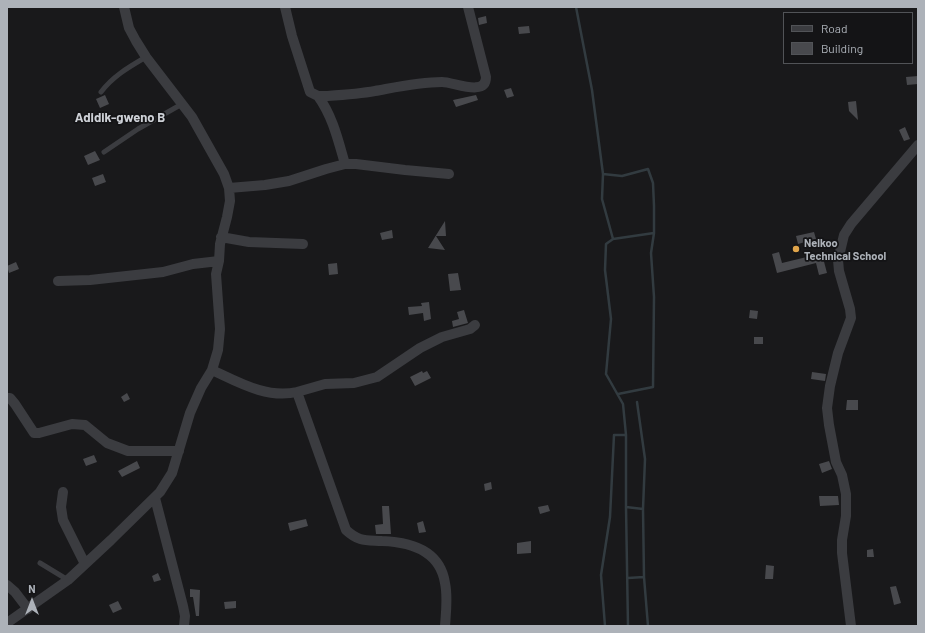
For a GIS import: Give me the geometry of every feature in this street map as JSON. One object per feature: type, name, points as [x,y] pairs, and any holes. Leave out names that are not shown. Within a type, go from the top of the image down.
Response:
[{"type":"street","points":[[7,623],[68,580],[154,498],[172,473],[180,451],[186,423],[194,401],[212,370],[218,350],[220,339],[216,274],[219,261],[221,237],[230,201],[229,188],[224,174],[192,117],[146,58],[129,28],[124,7]]},
{"type":"street","points":[[285,7],[292,36],[310,92],[318,96],[328,110],[334,125],[345,164]]},
{"type":"street","points":[[318,96],[361,93],[421,83],[448,82],[474,88],[482,86],[486,82],[486,77],[468,7]]},
{"type":"street","points":[[851,626],[842,553],[842,540],[846,516],[846,494],[842,475],[836,462],[827,408],[830,386],[838,353],[851,318],[850,309],[839,271],[838,260],[844,235],[851,224],[918,145]]},
{"type":"street","points":[[229,188],[289,181],[345,164],[449,174]]},
{"type":"street","points":[[221,237],[249,242],[303,244]]},
{"type":"street","points":[[58,281],[90,280],[163,272],[193,264],[219,261]]},
{"type":"street","points":[[212,370],[236,382],[269,392],[286,394],[325,384],[354,383],[377,377],[420,348],[442,337],[470,329],[475,326]]},
{"type":"street","points":[[297,392],[346,530],[358,539],[402,543],[418,548],[431,555],[438,563],[444,575],[446,584],[445,626]]},
{"type":"street","points":[[7,398],[10,398],[16,404],[34,433],[72,424],[85,426],[107,443],[128,451],[180,451]]},
{"type":"street","points":[[63,492],[61,507],[63,520],[85,564]]},
{"type":"street","points":[[154,498],[183,606],[185,616],[184,626]]},
{"type":"street","points":[[7,584],[28,609]]},
{"type":"lane","points":[[101,92],[125,69],[146,58]]},
{"type":"lane","points":[[104,152],[138,128],[182,104]]},
{"type":"lane","points":[[40,563],[68,580]]},
{"type":"building","points":[[486,16],[487,23],[479,25],[478,18]]},
{"type":"building","points":[[529,26],[530,33],[519,34],[518,27]]},
{"type":"building","points":[[918,76],[918,84],[907,85],[906,77]]},
{"type":"building","points":[[511,88],[514,96],[507,98],[504,90]]},
{"type":"building","points":[[105,95],[109,104],[100,108],[96,99]]},
{"type":"building","points":[[476,95],[478,100],[456,107],[453,100]]},
{"type":"building","points":[[856,101],[858,120],[849,111],[848,102]]},
{"type":"building","points":[[905,127],[910,139],[904,141],[899,130]]},
{"type":"building","points":[[95,151],[100,160],[88,165],[84,156]]},
{"type":"building","points":[[103,174],[106,182],[95,186],[92,178]]},
{"type":"building","points":[[445,221],[446,236],[436,236],[445,250],[428,248]]},
{"type":"building","points":[[392,230],[393,238],[382,240],[380,233]]},
{"type":"building","points":[[814,232],[816,239],[798,244],[796,236]]},
{"type":"building","points":[[779,252],[782,263],[819,254],[820,256],[822,254],[827,273],[819,275],[816,263],[777,273],[772,254]]},
{"type":"building","points":[[16,262],[19,269],[9,273],[7,266]]},
{"type":"building","points":[[337,263],[338,274],[329,275],[328,264]]},
{"type":"building","points":[[458,273],[461,290],[450,291],[448,274]]},
{"type":"building","points":[[429,302],[431,319],[424,321],[423,313],[409,315],[408,307],[422,306],[421,303]]},
{"type":"building","points":[[464,310],[468,323],[453,327],[452,321],[459,319],[457,312]]},
{"type":"building","points":[[750,310],[758,311],[757,319],[749,318]]},
{"type":"building","points":[[754,337],[763,337],[763,344],[754,344]]},
{"type":"building","points":[[422,371],[423,373],[427,371],[431,378],[415,386],[410,377]]},
{"type":"building","points":[[812,372],[826,374],[825,381],[811,379]]},
{"type":"building","points":[[127,393],[130,399],[124,402],[121,397]]},
{"type":"building","points":[[847,400],[858,400],[858,410],[846,410]]},
{"type":"building","points":[[94,455],[97,462],[86,466],[83,459]]},
{"type":"building","points":[[137,461],[140,468],[122,477],[118,471]]},
{"type":"building","points":[[829,461],[832,469],[822,473],[819,464]]},
{"type":"building","points":[[491,482],[492,489],[485,491],[484,484]]},
{"type":"building","points":[[819,496],[838,496],[839,505],[820,506]]},
{"type":"building","points":[[548,505],[550,511],[540,514],[538,507]]},
{"type":"building","points":[[382,506],[389,506],[391,534],[376,534],[375,525],[383,524]]},
{"type":"building","points":[[306,519],[308,526],[290,531],[288,523]]},
{"type":"building","points":[[423,521],[426,532],[419,533],[417,523]]},
{"type":"building","points":[[531,541],[531,553],[517,554],[517,543]]},
{"type":"building","points":[[873,549],[874,557],[867,557],[867,550]]},
{"type":"building","points":[[766,565],[774,566],[773,579],[765,579]]},
{"type":"building","points":[[158,573],[161,580],[154,582],[152,576]]},
{"type":"building","points":[[896,586],[901,603],[894,605],[890,587]]},
{"type":"building","points":[[190,589],[200,590],[199,616],[196,616],[193,597],[190,597]]},
{"type":"building","points":[[118,601],[122,609],[113,613],[109,605]]},
{"type":"building","points":[[236,601],[236,608],[225,609],[224,602]]},
{"type":"waterway","points":[[576,7],[592,90],[603,174],[622,176],[648,169],[653,183],[654,233],[651,253],[654,297],[653,387],[618,394]]},
{"type":"waterway","points":[[603,174],[602,199],[613,239],[654,233]]},
{"type":"waterway","points":[[613,239],[606,244],[605,270],[611,319],[606,374],[623,404],[626,435],[628,626]]},
{"type":"waterway","points":[[637,402],[645,459],[643,509],[644,577],[648,626]]},
{"type":"waterway","points":[[605,626],[601,575],[610,517],[614,435],[626,435]]},
{"type":"waterway","points":[[626,507],[643,509]]},
{"type":"waterway","points":[[628,578],[644,577]]},
{"type":"place","name":"Nelkoo Technical School","points":[[796,249]]},
{"type":"district","name":"Adidik-gweno B","points":[[120,118]]}]
